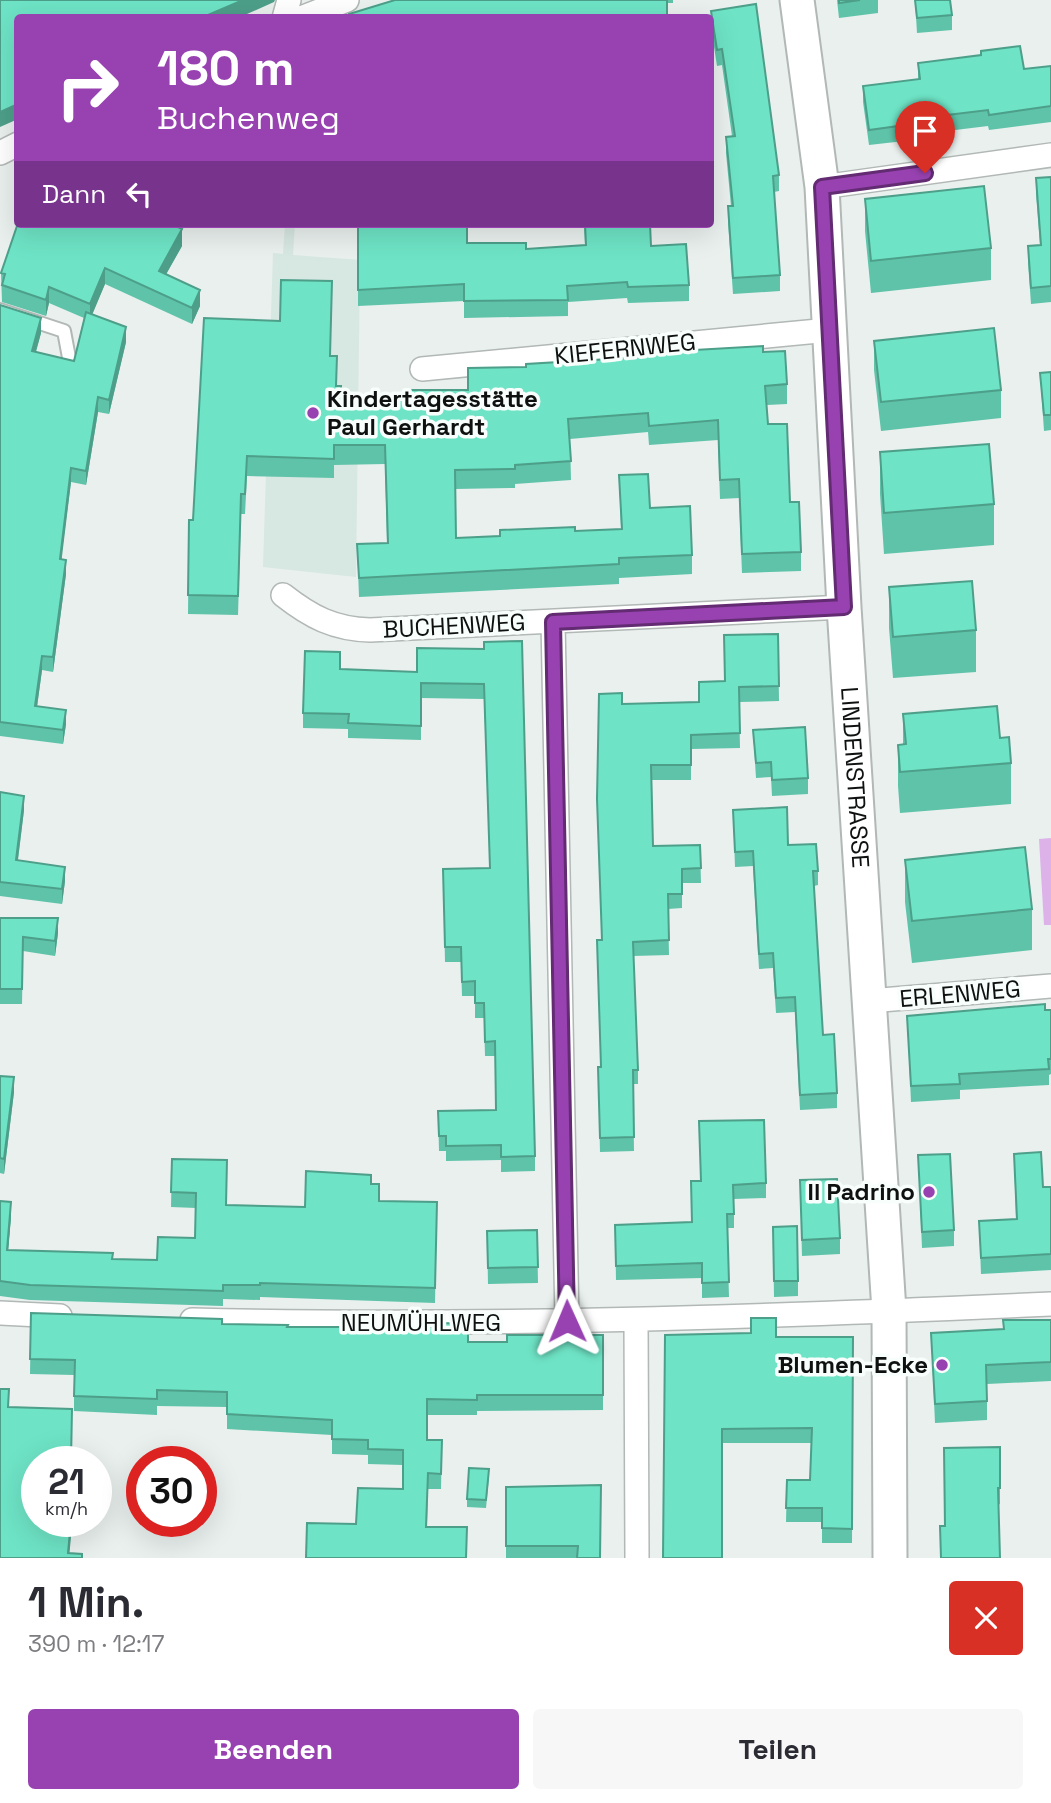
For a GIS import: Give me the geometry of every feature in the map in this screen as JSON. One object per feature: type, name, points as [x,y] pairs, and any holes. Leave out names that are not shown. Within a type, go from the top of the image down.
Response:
[{"type":"main road","name":"LINDENSTRASSE","points":[[797,0],[822,187],[844,607],[889,1311],[890,1558]]},
{"type":"street","points":[[311,14],[346,0]]},
{"type":"street","points":[[822,187],[1051,155]]},
{"type":"street","name":"KIEFERNWEG","points":[[422,369],[829,330]]},
{"type":"street","name":"BUCHENWEG","points":[[283,595],[321,621],[348,629],[844,607]]},
{"type":"street","points":[[553,622],[567,1321]]},
{"type":"street","name":"ERLENWEG","points":[[869,1001],[1051,986]]},
{"type":"street","name":"NEUMÜHLWEG","points":[[166,1319],[345,1324],[636,1321],[1051,1304]]},
{"type":"street","points":[[0,1313],[83,1317]]},
{"type":"street","points":[[636,1321],[637,1558]]},
{"type":"lane","points":[[0,310],[64,331],[69,363]]},
{"type":"shaded area","name":"Kindertagesstätte Paul Gerhardt","points":[[285,228],[295,228],[293,255],[360,260],[356,577],[263,567],[273,253],[283,254]]},
{"type":"shaded area","points":[[1051,838],[1051,925],[1044,925],[1039,839]]},
{"type":"building","points":[[0,0],[243,0],[210,14],[14,14],[14,106],[0,112]]},
{"type":"building","points":[[395,0],[667,0],[667,14],[349,14]]},
{"type":"building","points":[[839,0],[860,0],[839,3]]},
{"type":"building","points":[[915,0],[950,0],[952,15],[917,18]]},
{"type":"building","points":[[756,4],[779,175],[773,176],[780,275],[733,278],[728,206],[733,206],[726,137],[735,136],[722,49],[717,50],[714,14],[711,11]]},
{"type":"building","points":[[1020,46],[1024,69],[1051,66],[1051,106],[989,115],[988,110],[912,119],[913,124],[869,130],[863,86],[920,79],[918,63],[981,55],[981,51]]},
{"type":"building","points":[[1051,177],[1051,286],[1031,288],[1028,246],[1041,245],[1036,178]]},
{"type":"building","points":[[984,186],[991,248],[871,261],[865,199]]},
{"type":"building","points":[[16,228],[180,228],[182,229],[159,271],[200,290],[192,308],[105,268],[90,304],[49,287],[46,300],[2,285],[5,274],[1,273]]},
{"type":"building","points":[[358,228],[467,228],[467,243],[526,243],[526,249],[586,245],[585,228],[650,228],[651,246],[686,244],[689,285],[628,287],[627,282],[567,286],[568,300],[464,301],[464,284],[358,290]]},
{"type":"building","points":[[281,280],[332,281],[330,356],[337,356],[336,386],[341,386],[341,396],[404,396],[404,390],[468,390],[468,368],[526,367],[526,364],[643,357],[643,353],[763,346],[763,352],[785,351],[787,384],[765,386],[768,424],[787,424],[790,502],[799,502],[801,552],[742,554],[739,479],[720,480],[718,420],[649,426],[648,413],[568,419],[571,461],[515,465],[515,469],[455,470],[456,538],[500,536],[500,530],[575,527],[575,531],[622,529],[619,475],[648,474],[650,508],[690,506],[692,555],[619,558],[619,564],[359,578],[357,544],[388,543],[385,445],[334,445],[334,459],[247,456],[245,494],[241,494],[238,596],[188,595],[189,520],[193,520],[204,318],[280,321]]},
{"type":"building","points":[[0,305],[41,318],[32,351],[74,361],[86,312],[126,327],[109,400],[98,397],[86,471],[71,468],[60,559],[66,560],[53,657],[42,656],[35,706],[66,710],[63,730],[0,722]]},
{"type":"building","points":[[994,328],[1001,390],[881,402],[874,341]]},
{"type":"building","points":[[1051,372],[1051,415],[1044,415],[1040,373]]},
{"type":"building","points":[[989,444],[994,504],[884,513],[880,452]]},
{"type":"building","points":[[972,581],[976,630],[893,637],[889,587]]},
{"type":"building","points":[[778,634],[779,686],[739,687],[740,733],[691,735],[691,765],[651,765],[653,846],[700,845],[701,868],[682,869],[682,894],[668,894],[669,940],[633,942],[638,1070],[633,1070],[634,1137],[600,1138],[597,940],[602,940],[597,799],[599,694],[622,693],[622,704],[699,702],[699,682],[725,681],[724,635]]},
{"type":"building","points":[[522,641],[535,1156],[501,1157],[501,1145],[446,1146],[446,1136],[439,1136],[438,1111],[496,1110],[495,1041],[485,1042],[484,1003],[475,1003],[475,981],[462,982],[461,947],[445,947],[443,869],[490,868],[484,684],[421,683],[421,726],[348,723],[349,714],[303,713],[305,651],[340,652],[340,669],[417,672],[417,648],[484,649],[484,642]]},
{"type":"building","points":[[997,706],[1000,738],[1009,737],[1011,763],[900,772],[898,745],[906,744],[903,714]]},
{"type":"building","points":[[805,727],[808,778],[772,780],[771,762],[756,763],[753,730]]},
{"type":"building","points":[[0,792],[24,796],[16,860],[65,867],[62,889],[0,882]]},
{"type":"building","points":[[787,807],[788,845],[816,844],[818,871],[813,871],[823,1035],[834,1034],[837,1093],[800,1095],[795,997],[776,998],[773,953],[759,954],[753,851],[735,852],[733,810]]},
{"type":"building","points":[[1025,847],[1032,909],[912,921],[905,860]]},
{"type":"building","points":[[0,918],[58,918],[55,941],[23,937],[22,989],[0,989]]},
{"type":"building","points":[[1045,1004],[1045,1010],[1051,1010],[1049,1069],[959,1074],[960,1084],[911,1086],[907,1016]]},
{"type":"building","points":[[0,1076],[14,1077],[4,1159],[0,1158]]},
{"type":"building","points":[[764,1120],[766,1183],[733,1185],[734,1214],[727,1214],[729,1282],[702,1283],[702,1263],[616,1266],[615,1225],[692,1222],[691,1181],[701,1181],[699,1121]]},
{"type":"building","points":[[1041,1152],[1043,1187],[1051,1187],[1051,1254],[981,1258],[979,1221],[1017,1219],[1014,1154]]},
{"type":"building","points":[[950,1154],[954,1230],[922,1232],[918,1155]]},
{"type":"building","points":[[172,1159],[227,1160],[226,1205],[305,1207],[306,1171],[371,1175],[371,1184],[379,1184],[379,1201],[437,1202],[435,1288],[260,1283],[223,1285],[223,1291],[30,1285],[0,1281],[0,1201],[11,1202],[7,1250],[113,1253],[112,1259],[157,1260],[158,1237],[195,1238],[196,1193],[171,1192]]},
{"type":"building","points":[[837,1179],[840,1238],[802,1240],[800,1180]]},
{"type":"building","points":[[797,1226],[798,1281],[774,1281],[773,1227]]},
{"type":"building","points":[[537,1230],[538,1267],[488,1268],[487,1231]]},
{"type":"building","points":[[31,1313],[222,1319],[222,1324],[288,1325],[287,1327],[443,1327],[443,1323],[468,1324],[468,1342],[507,1342],[507,1335],[603,1335],[603,1395],[477,1395],[477,1400],[427,1399],[427,1440],[442,1440],[441,1474],[428,1473],[426,1527],[467,1527],[466,1558],[306,1558],[307,1523],[356,1524],[358,1488],[403,1489],[403,1450],[368,1449],[368,1440],[332,1439],[332,1420],[227,1414],[227,1392],[157,1390],[157,1399],[74,1396],[75,1360],[30,1359]]},
{"type":"building","points":[[751,1318],[776,1318],[776,1337],[853,1337],[852,1529],[822,1528],[822,1508],[786,1508],[787,1480],[810,1480],[812,1428],[722,1429],[722,1558],[663,1558],[665,1335],[751,1333]]},
{"type":"building","points":[[1003,1320],[1051,1320],[1051,1362],[986,1365],[987,1401],[935,1404],[931,1333],[1004,1329]]},
{"type":"building","points":[[0,1389],[9,1389],[8,1407],[72,1409],[71,1446],[21,1446],[21,1537],[70,1537],[68,1553],[82,1554],[82,1558],[0,1558]]},
{"type":"building","points":[[1000,1447],[1000,1558],[941,1558],[940,1526],[945,1526],[944,1448]]},
{"type":"building","points":[[469,1468],[489,1469],[486,1500],[467,1499]]},
{"type":"building","points":[[601,1485],[600,1558],[577,1558],[578,1546],[506,1546],[506,1487]]},
{"type":"place","name":"Kindertagesstätte Paul Gerhardt","points":[[313,413]]},
{"type":"place","name":"Il Padrino","points":[[929,1192]]},
{"type":"place","name":"Blumen-Ecke","points":[[942,1365]]},
{"type":"route","points":[[567,1321],[553,622],[844,607],[822,187],[925,173]]}]
